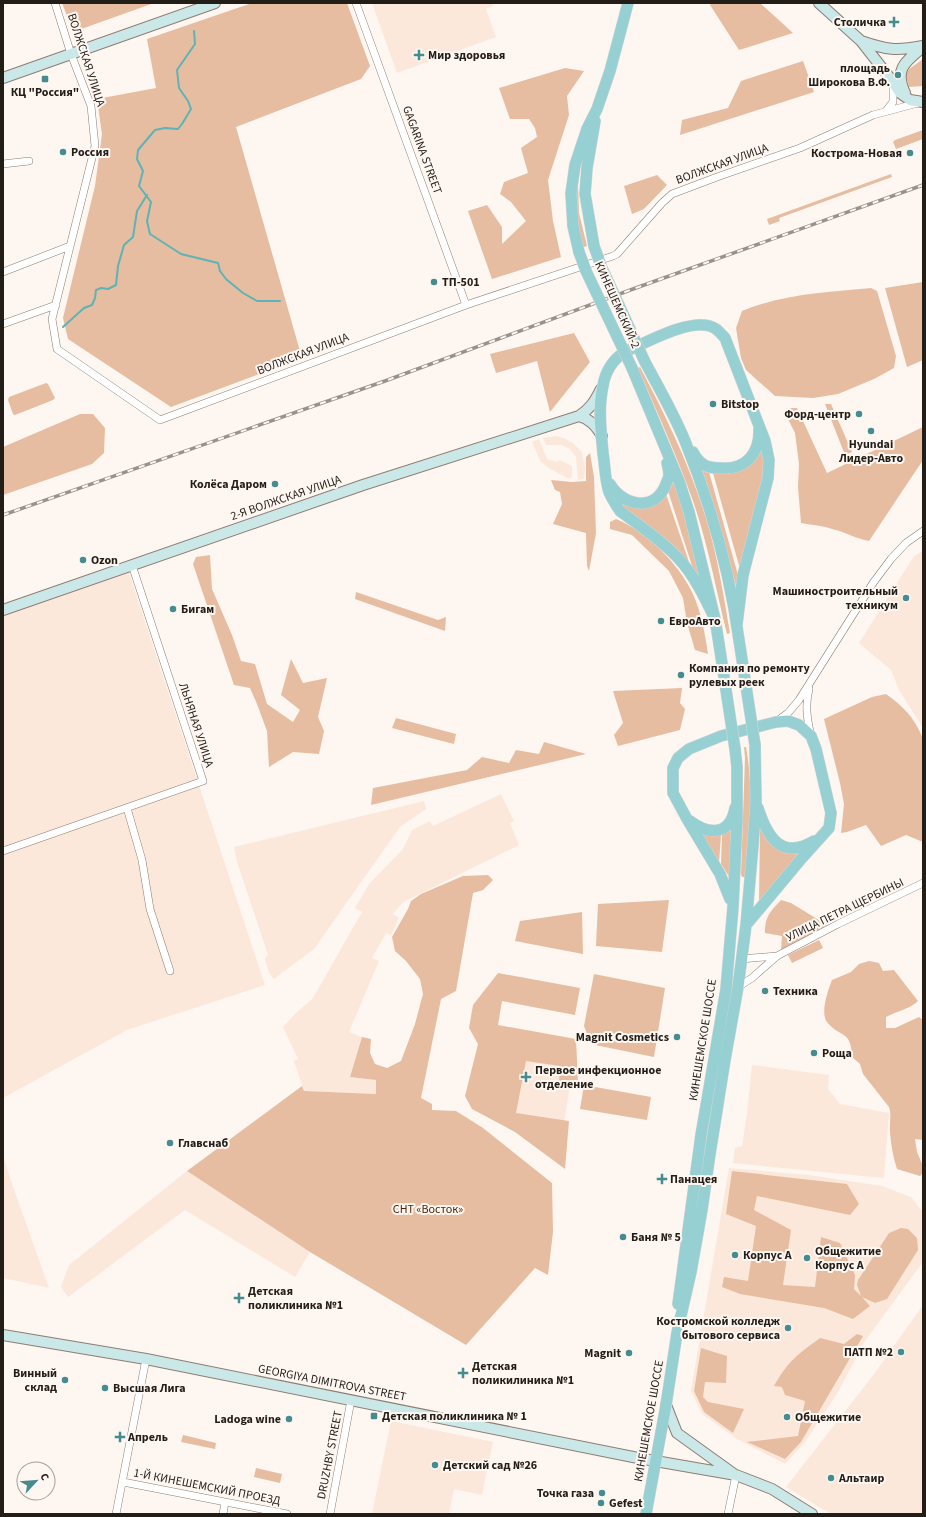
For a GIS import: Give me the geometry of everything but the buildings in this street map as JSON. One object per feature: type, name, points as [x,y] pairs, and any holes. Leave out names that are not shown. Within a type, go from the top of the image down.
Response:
[{"type":"main road","points":[[3,78],[215,3]]},
{"type":"main road","points":[[597,108],[610,71],[628,3]]},
{"type":"main road","points":[[819,3],[861,40],[893,82],[900,94],[910,100],[923,102]]},
{"type":"main road","points":[[861,40],[888,50],[923,47]]},
{"type":"main road","points":[[910,100],[902,84],[900,76],[901,69],[923,47]]},
{"type":"main road","name":"КИНЕШЕМСКИЙ-2","points":[[597,108],[586,168],[585,194],[594,246],[601,266],[684,440]]},
{"type":"main road","name":"КИНЕШЕМСКИЙ-2","points":[[597,108],[587,129],[576,165],[571,193],[573,226],[579,252],[586,271],[632,368],[665,450]]},
{"type":"main road","points":[[579,416],[588,410],[596,400],[615,358],[623,353],[676,329],[691,326],[705,325],[716,328],[725,338],[765,441],[769,460],[768,478],[743,575],[737,624]]},
{"type":"main road","points":[[603,385],[600,422],[606,478],[615,504],[620,511],[662,542],[680,559],[704,596],[715,619]]},
{"type":"main road","points":[[579,416],[586,418],[596,427],[602,436]]},
{"type":"main road","name":"2-Я ВОЛЖСКАЯ УЛИЦА","points":[[3,610],[363,485],[579,416]]},
{"type":"main road","points":[[684,440],[698,460],[703,464],[710,468],[728,469],[740,466],[750,459],[757,450],[760,440],[759,425]]},
{"type":"main road","points":[[684,440],[703,488],[716,531],[737,624],[755,745],[756,802],[763,823],[768,834],[780,845],[792,849],[805,847],[819,838]]},
{"type":"main road","points":[[606,478],[614,490],[627,500],[635,503],[644,503],[653,500],[660,495],[664,489],[669,476],[665,450]]},
{"type":"main road","points":[[665,450],[679,481],[689,512],[715,619]]},
{"type":"main road","name":"КИНЕШЕМСКОЕ ШОССЕ","points":[[677,1333],[677,1311],[689,1214],[713,1060],[726,989],[732,907],[738,767],[715,619]]},
{"type":"main road","points":[[732,907],[720,874],[673,793],[673,768],[678,758],[689,749],[721,736],[776,722],[788,721],[799,724],[811,736],[818,756],[830,813],[829,828],[746,925]]},
{"type":"main road","points":[[687,819],[700,828],[706,830],[714,831],[722,828],[728,824],[733,816],[738,791]]},
{"type":"main road","name":"КИНЕШЕМСКОЕ ШОССЕ","points":[[646,1514],[666,1405],[677,1333],[691,1272],[702,1210],[738,987],[754,845],[756,802]]},
{"type":"main road","name":"GEORGIYA DIMITROVA STREET","points":[[3,1335],[146,1359],[655,1462],[736,1475]]},
{"type":"main road","points":[[666,1405],[677,1433],[736,1475],[772,1489],[812,1514]]},
{"type":"street","name":"ВОЛЖСКАЯ УЛИЦА","points":[[55,3],[71,54],[91,106],[95,146],[52,319],[57,349],[160,420],[466,305],[613,256],[617,254],[662,203],[672,194],[710,179],[800,148],[868,117],[923,102]]},
{"type":"street","name":"GAGARINA STREET","points":[[356,3],[466,305]]},
{"type":"street","points":[[886,111],[893,102],[893,82],[901,69]]},
{"type":"street","points":[[3,164],[29,161]]},
{"type":"street","points":[[3,272],[70,246]]},
{"type":"street","points":[[3,324],[56,305]]},
{"type":"street","points":[[776,722],[792,709],[799,700],[873,583],[891,558],[906,543],[923,531]]},
{"type":"street","name":"ЛЬНЯНАЯ УЛИЦА","points":[[3,851],[203,781],[132,566]]},
{"type":"street","points":[[810,683],[806,702],[807,721],[811,736]]},
{"type":"street","points":[[127,808],[142,860],[150,909],[170,971]]},
{"type":"street","name":"УЛИЦА ПЕТРА ЩЕРБИНЫ","points":[[738,987],[752,978],[777,956],[838,924],[923,883]]},
{"type":"street","name":"УЛИЦА ПЕТРА ЩЕРБИНЫ","points":[[742,959],[777,956]]},
{"type":"street","points":[[116,1514],[146,1359]]},
{"type":"street","name":"DRUZHBY STREET","points":[[330,1514],[352,1400]]},
{"type":"street","points":[[728,1514],[736,1475]]},
{"type":"street","name":"1-Й КИНЕШЕМСКИЙ ПРОЕЗД","points":[[122,1482],[287,1514]]},
{"type":"street","points":[[223,1514],[225,1502]]},
{"type":"shaded area","name":"Мир здоровья","points":[[372,3],[492,3],[493,6],[486,9],[496,37],[397,73]]},
{"type":"shaded area","points":[[556,436],[566,439],[582,452],[585,468],[584,479],[578,480],[576,457],[570,449],[561,445],[546,445],[543,438]]},
{"type":"shaded area","points":[[539,439],[547,459],[557,462],[560,460],[572,466],[572,477],[569,479],[541,462],[532,442]]},
{"type":"shaded area","points":[[923,551],[923,728],[899,690],[891,670],[859,643],[914,556]]},
{"type":"shaded area","points":[[128,570],[265,985],[127,1030],[3,1098],[3,614]]},
{"type":"shaded area","points":[[501,794],[514,821],[510,823],[519,845],[403,902],[393,914],[399,918],[391,935],[386,933],[372,958],[379,961],[349,1032],[362,1037],[350,1077],[376,1080],[376,1094],[304,1091],[294,1061],[298,1059],[283,1027],[313,998],[362,912],[355,908],[369,884],[403,849],[412,830],[430,821],[433,826]]},
{"type":"shaded area","points":[[424,801],[426,809],[400,827],[314,949],[274,979],[269,973],[265,959],[268,955],[237,862],[234,847]]},
{"type":"shaded area","name":"Первое инфекционное отделение","points":[[487,1043],[574,1059],[562,1137],[516,1130]]},
{"type":"shaded area","points":[[752,1065],[829,1075],[828,1089],[840,1104],[889,1113],[884,1178],[733,1163],[735,1148],[742,1146]]},
{"type":"shaded area","points":[[3,1156],[11,1181],[49,1288],[3,1278]]},
{"type":"shaded area","name":"Костромской колледж бытового сервиса","points":[[729,1168],[809,1175],[882,1186],[911,1197],[923,1212],[923,1262],[865,1341],[837,1394],[805,1442],[785,1464],[737,1439],[702,1414],[691,1391]]},
{"type":"shaded area","points":[[187,1171],[310,1252],[295,1277],[185,1210],[68,1297],[61,1287],[69,1265]]},
{"type":"shaded area","points":[[923,1305],[923,1514],[831,1514],[786,1487],[874,1374]]},
{"type":"shaded area","name":"Детский сад №26","points":[[391,1421],[493,1442],[482,1495],[454,1489],[449,1514],[372,1514]]},
{"type":"green space","points":[[62,3],[154,3],[73,32]]},
{"type":"green space","points":[[252,3],[347,3],[370,66],[361,79],[236,127],[302,358],[171,407],[68,339],[63,318],[95,186],[102,134],[97,99],[156,88],[147,39]]},
{"type":"green space","points":[[711,3],[760,3],[793,33],[739,50],[710,5]]},
{"type":"green space","points":[[923,59],[923,86],[909,87],[905,72]]},
{"type":"green space","points":[[803,61],[814,92],[680,135],[682,120],[728,108],[741,81]]},
{"type":"green space","points":[[565,68],[584,71],[567,96],[569,115],[548,180],[553,221],[561,257],[492,279],[468,211],[487,205],[502,227],[502,244],[526,221],[511,202],[500,194],[504,182],[528,173],[521,148],[537,137],[535,128],[529,119],[510,119],[499,88]]},
{"type":"green space","points":[[923,130],[923,139],[896,149],[893,142],[895,140]]},
{"type":"green space","points":[[582,155],[578,184],[579,213],[587,246],[584,247],[579,235],[575,182]]},
{"type":"green space","points":[[891,174],[892,177],[779,218],[780,221],[769,225],[767,219]]},
{"type":"green space","points":[[657,175],[667,185],[644,209],[632,214],[624,186]]},
{"type":"green space","points":[[923,282],[923,360],[907,367],[885,288]]},
{"type":"green space","points":[[871,288],[877,291],[896,356],[894,368],[874,379],[838,394],[813,398],[775,396],[746,370],[741,358],[736,328],[742,311],[789,297]]},
{"type":"green space","points":[[574,333],[590,362],[550,412],[537,361],[496,373],[490,354]]},
{"type":"green space","points":[[640,367],[680,448],[704,510],[721,582],[730,633],[727,634],[707,550],[693,501],[667,434],[638,368]]},
{"type":"green space","points":[[46,383],[48,384],[55,398],[53,400],[15,415],[13,414],[8,400],[9,397]]},
{"type":"green space","points":[[825,404],[831,404],[852,452],[845,455]]},
{"type":"green space","points":[[787,408],[797,408],[827,473],[923,427],[923,460],[869,541],[840,531],[801,523],[798,487],[799,464],[795,433],[785,413]]},
{"type":"green space","points":[[80,414],[93,414],[105,428],[104,453],[92,464],[3,495],[3,447]]},
{"type":"green space","points":[[763,447],[764,473],[740,569],[713,473],[731,473],[743,469],[753,460]]},
{"type":"green space","points":[[590,453],[594,477],[596,533],[589,571],[587,566],[586,533],[553,524],[562,504],[560,492],[555,490],[551,480],[572,482],[586,481],[586,457]]},
{"type":"green space","points":[[702,469],[709,472],[738,575],[736,586],[721,530]]},
{"type":"green space","points":[[674,481],[705,587],[694,572],[668,491]]},
{"type":"green space","points":[[666,494],[691,568],[626,511],[619,501],[628,504]]},
{"type":"green space","points":[[616,519],[639,531],[650,540],[670,559],[686,581],[695,599],[700,614],[708,654],[695,650],[687,623],[683,598],[669,571],[632,535],[610,529],[610,522]]},
{"type":"green space","points":[[210,555],[212,589],[232,635],[241,661],[255,664],[267,704],[293,722],[300,710],[281,695],[291,659],[303,683],[327,678],[318,717],[324,731],[319,754],[293,752],[269,767],[267,731],[257,704],[250,688],[234,685],[193,564],[196,557]]},
{"type":"green space","points":[[356,592],[438,620],[446,617],[445,631],[355,599]]},
{"type":"green space","points":[[682,688],[680,703],[685,709],[680,730],[618,746],[614,735],[623,723],[613,691]]},
{"type":"green space","points":[[886,694],[913,719],[923,739],[923,842],[906,835],[881,846],[866,825],[841,833],[844,804],[824,719],[872,697]]},
{"type":"green space","points":[[396,718],[456,734],[454,744],[392,728]]},
{"type":"green space","points":[[544,742],[586,754],[371,805],[373,788],[467,770],[482,757],[509,763],[516,750],[539,754]]},
{"type":"green space","points":[[744,747],[746,747],[750,779],[750,812],[746,877],[742,877],[745,758]]},
{"type":"green space","points":[[731,829],[730,878],[721,864],[722,834]]},
{"type":"green space","points":[[760,829],[768,839],[778,846],[790,852],[802,854],[759,901]]},
{"type":"green space","points":[[700,833],[710,836],[721,835],[719,863]]},
{"type":"green space","name":"СНТ «Восток»","points":[[488,875],[493,880],[483,890],[473,893],[456,991],[441,999],[421,1098],[432,1104],[432,1110],[456,1111],[483,1128],[552,1183],[553,1232],[548,1275],[535,1268],[466,1345],[310,1252],[187,1171],[302,1086],[304,1091],[376,1094],[376,1080],[350,1077],[362,1037],[371,1039],[370,1053],[375,1064],[387,1068],[401,1061],[415,1024],[423,994],[420,979],[406,961],[395,951],[392,937],[411,901],[421,894],[463,876]]},
{"type":"green space","points":[[669,900],[662,952],[596,946],[598,904]]},
{"type":"green space","points":[[781,900],[791,903],[827,925],[781,951],[782,936],[765,933],[767,918]]},
{"type":"green space","points":[[582,912],[583,954],[515,941],[520,921]]},
{"type":"green space","points":[[819,940],[823,948],[792,963],[788,955]]},
{"type":"green space","points":[[869,961],[879,963],[883,971],[894,970],[918,1001],[907,1008],[886,1017],[886,1028],[895,1028],[919,1017],[923,1020],[923,1140],[915,1139],[917,1152],[923,1166],[923,1173],[920,1176],[897,1169],[891,1142],[889,1107],[863,1074],[860,1064],[852,1057],[850,1042],[844,1035],[832,1027],[825,1018],[825,1001],[832,980],[851,972],[859,964]]},
{"type":"green space","points":[[498,973],[580,988],[575,1015],[502,1001],[498,1025],[576,1039],[578,1081],[559,1082],[560,1066],[526,1061],[516,1113],[569,1121],[565,1169],[515,1132],[472,1109],[465,1096],[478,1044],[469,1028],[473,1005]]},
{"type":"green space","points":[[594,974],[665,988],[654,1057],[595,1045],[588,1036],[584,1026]]},
{"type":"green space","points":[[584,1085],[651,1097],[647,1120],[580,1109]]},
{"type":"green space","points":[[732,1171],[847,1184],[859,1204],[850,1215],[757,1196],[754,1210],[791,1230],[783,1285],[815,1287],[821,1237],[840,1243],[855,1275],[854,1289],[861,1296],[857,1285],[858,1280],[889,1233],[901,1228],[908,1229],[917,1238],[918,1250],[887,1299],[875,1303],[862,1297],[870,1306],[853,1319],[824,1308],[740,1294],[722,1287],[724,1277],[748,1281],[756,1226],[726,1214]]},
{"type":"green space","points":[[857,1334],[863,1336],[801,1442],[785,1459],[747,1442],[798,1436],[805,1401],[785,1395],[782,1387],[774,1386],[789,1364],[820,1338],[844,1344]]},
{"type":"green space","points":[[701,1348],[727,1356],[726,1383],[705,1382],[703,1397],[708,1402],[744,1409],[733,1433],[704,1412],[694,1391]]},
{"type":"green space","points":[[183,1435],[216,1443],[215,1449],[181,1442]]},
{"type":"green space","points":[[256,1468],[282,1474],[280,1483],[254,1477]]},
{"type":"waterway","points":[[194,31],[195,44],[177,70],[179,88],[188,101],[191,109],[178,129],[165,128],[155,130],[138,150],[137,159],[143,171],[139,186],[151,202],[147,221],[150,234],[181,254],[218,263],[220,271],[226,279],[243,293],[257,301],[280,301]]},
{"type":"waterway","points":[[63,327],[84,308],[92,305],[96,290],[101,288],[108,289],[116,285],[118,266],[124,245],[133,237],[137,211],[147,195]]},
{"type":"railway","points":[[3,515],[385,381],[633,289],[923,185]]},
{"type":"place","name":"Столичка","points":[[894,22]]},
{"type":"place","name":"Мир здоровья","points":[[419,55]]},
{"type":"place","name":"площадь Широкова В.Ф.","points":[[898,75]]},
{"type":"place","name":"КЦ \"Россия\"","points":[[45,79]]},
{"type":"place","name":"Россия","points":[[63,152]]},
{"type":"place","name":"Кострома-Новая","points":[[910,153]]},
{"type":"place","name":"ТП-501","points":[[434,282]]},
{"type":"place","name":"Bitstop","points":[[713,404]]},
{"type":"place","name":"Форд-центр","points":[[859,414]]},
{"type":"place","name":"Hyundai Лидер-Авто","points":[[871,431]]},
{"type":"place","name":"Колёса Даром","points":[[275,484]]},
{"type":"place","name":"Ozon","points":[[83,560]]},
{"type":"place","name":"Машиностроительный техникум","points":[[906,598]]},
{"type":"place","name":"Бигам","points":[[173,609]]},
{"type":"place","name":"ЕвроАвто","points":[[661,621]]},
{"type":"place","name":"Компания по ремонту рулевых реек","points":[[681,675]]},
{"type":"place","name":"Техника","points":[[765,991]]},
{"type":"place","name":"Magnit Cosmetics","points":[[677,1037]]},
{"type":"place","name":"Роща","points":[[814,1053]]},
{"type":"place","name":"Первое инфекционное отделение","points":[[526,1077]]},
{"type":"place","name":"Главснаб","points":[[170,1143]]},
{"type":"place","name":"Панацея","points":[[662,1179]]},
{"type":"place","name":"Баня № 5","points":[[623,1237]]},
{"type":"place","name":"Корпус А","points":[[735,1255]]},
{"type":"place","name":"Общежитие Корпус А","points":[[807,1258]]},
{"type":"place","name":"Детская поликлиника №1","points":[[239,1298]]},
{"type":"place","name":"Костромской колледж бытового сервиса","points":[[788,1328]]},
{"type":"place","name":"ПАТП №2","points":[[901,1352]]},
{"type":"place","name":"Magnit","points":[[629,1353]]},
{"type":"place","name":"Детская поликилиника №1","points":[[463,1373]]},
{"type":"place","name":"Винный склад","points":[[65,1380]]},
{"type":"place","name":"Высшая Лига","points":[[105,1388]]},
{"type":"place","name":"Детская поликлиника № 1","points":[[374,1416]]},
{"type":"place","name":"Общежитие","points":[[787,1417]]},
{"type":"place","name":"Ladoga wine","points":[[289,1419]]},
{"type":"place","name":"Апрель","points":[[120,1437]]},
{"type":"place","name":"Детский сад №26","points":[[435,1465]]},
{"type":"place","name":"Альтаир","points":[[831,1478]]},
{"type":"place","name":"Точка газа","points":[[602,1493]]},
{"type":"place","name":"Gefest","points":[[601,1503]]}]
